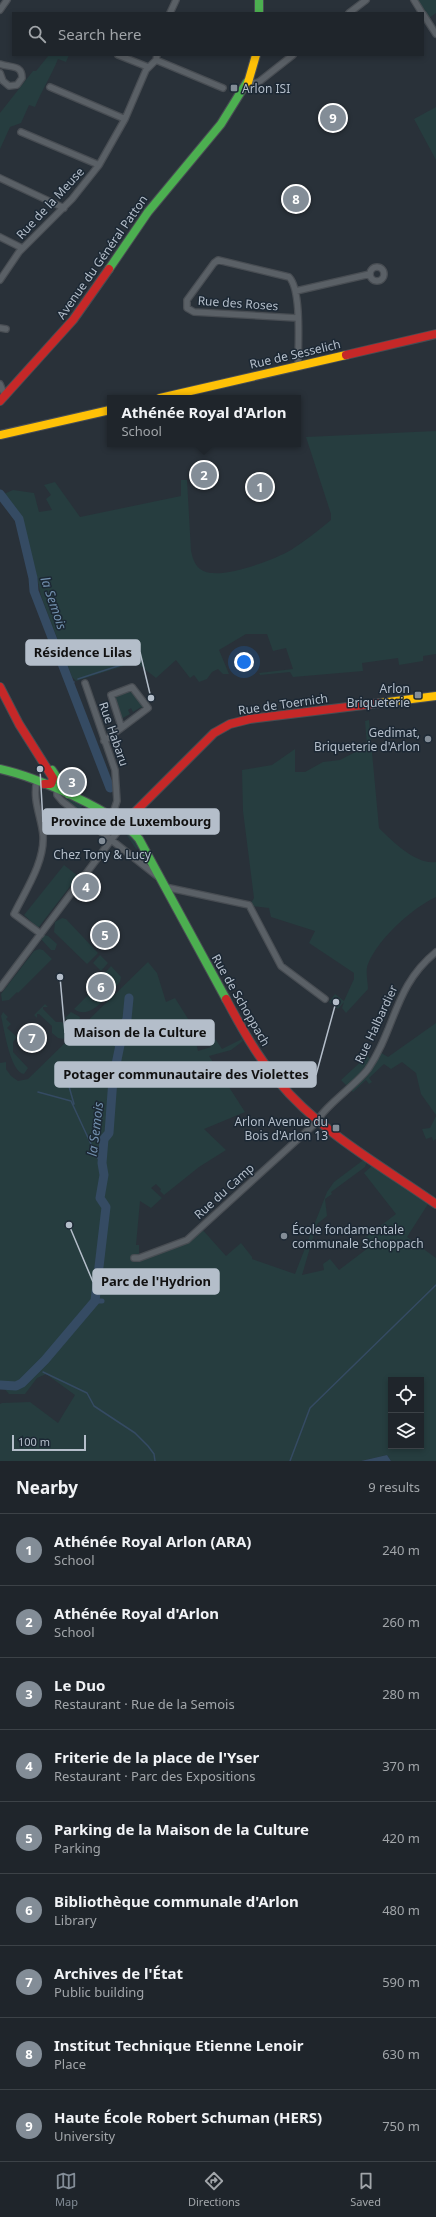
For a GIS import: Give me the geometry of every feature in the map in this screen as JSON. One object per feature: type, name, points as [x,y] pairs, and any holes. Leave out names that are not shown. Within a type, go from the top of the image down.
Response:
[{"type":"main road","points":[[259,0],[259,12]]},
{"type":"main road","name":"Avenue du Général Patton","points":[[2,398],[73,320],[148,212],[221,124],[237,107],[246,90],[256,56]]},
{"type":"main road","name":"Rue de Sesselich","points":[[173,395],[436,334]]},
{"type":"main road","points":[[0,435],[107,411]]},
{"type":"main road","points":[[0,687],[25,734],[59,789]]},
{"type":"main road","name":"Rue de Toernich","points":[[124,823],[214,733],[230,724],[250,719],[436,696]]},
{"type":"main road","points":[[25,734],[53,778],[51,784],[41,782]]},
{"type":"main road","points":[[32,745],[55,777],[59,789]]},
{"type":"main road","points":[[0,769],[18,773],[59,789]]},
{"type":"main road","name":"Rue de Schoppach","points":[[59,789],[71,797],[124,823],[139,839],[254,1048],[278,1081],[318,1121],[436,1204]]},
{"type":"street","points":[[0,10],[7,0]]},
{"type":"street","points":[[170,12],[176,0]]},
{"type":"street","points":[[350,12],[366,0]]},
{"type":"street","points":[[414,0],[422,12]]},
{"type":"street","points":[[424,16],[436,34]]},
{"type":"street","points":[[120,56],[148,67]]},
{"type":"street","points":[[249,79],[256,83],[292,56]]},
{"type":"street","points":[[156,58],[223,88]]},
{"type":"street","name":"Rue de la Meuse","points":[[0,280],[22,248],[64,208],[99,165],[125,119],[148,67],[156,58]]},
{"type":"street","points":[[0,64],[17,68],[20,71],[22,78],[17,85],[9,86],[3,81],[0,72]]},
{"type":"street","points":[[50,87],[125,119]]},
{"type":"street","points":[[21,132],[99,165]]},
{"type":"street","points":[[0,178],[64,208]]},
{"type":"street","points":[[0,237],[22,248]]},
{"type":"street","name":"Rue des Roses","points":[[297,318],[194,312],[187,308],[187,300],[214,263],[221,259],[283,274],[294,283],[296,291],[297,318],[298,366]]},
{"type":"street","points":[[296,291],[370,274]]},
{"type":"street","points":[[0,328],[6,329]]},
{"type":"street","points":[[2,398],[0,385],[11,389]]},
{"type":"street","name":"Rue Habaru","points":[[85,683],[116,773],[117,801],[112,816]]},
{"type":"street","points":[[104,741],[121,726],[148,708],[132,687],[113,693],[111,698],[121,726]]},
{"type":"street","points":[[41,782],[35,793],[43,836],[42,848],[32,878],[14,914],[41,934]]},
{"type":"street","points":[[59,789],[57,795],[62,801],[161,878]]},
{"type":"street","points":[[0,988],[124,823]]},
{"type":"street","points":[[165,887],[249,905],[281,966],[325,999]]},
{"type":"street","name":"Rue Halbardier","points":[[318,1121],[320,1115],[350,1089],[366,1072],[378,1051],[404,990],[413,975],[436,952]]},
{"type":"street","name":"Rue du Camp","points":[[134,1258],[139,1258],[187,1240],[318,1121]]},
{"type":"green space","points":[[417,0],[436,0],[436,13],[429,18]]},
{"type":"green space","points":[[48,56],[69,56],[66,62],[58,59],[35,107],[29,105],[21,123],[10,127],[0,149],[0,113],[33,71],[36,71]]},
{"type":"green space","points":[[436,107],[436,160],[414,119]]},
{"type":"green space","points":[[436,431],[436,654],[423,656],[423,661],[399,665],[398,658],[362,663],[363,671],[293,677],[290,672],[260,675],[259,673],[293,669],[286,648],[273,651],[267,634],[246,634],[219,650],[229,674],[223,674],[218,669],[212,672],[207,679],[199,682],[194,675],[190,678],[176,660],[156,678],[136,662],[76,681],[72,677],[41,596],[22,522],[18,512],[4,494],[13,490],[34,493],[39,512],[52,510],[46,499],[51,495],[44,485],[55,482],[80,517],[181,496],[181,480],[187,480],[191,551],[194,561],[203,571],[214,573],[225,572],[262,563],[283,554],[301,543],[331,520],[331,514],[306,437]]},
{"type":"green space","points":[[131,689],[144,708],[143,710],[141,707],[133,712],[131,708],[128,710],[130,714],[121,719],[123,722],[122,723],[114,696]]},
{"type":"green space","points":[[369,720],[379,828],[397,845],[413,856],[420,860],[436,862],[436,897],[407,916],[379,945],[367,967],[368,989],[346,1013],[342,1008],[344,1002],[338,1009],[329,1002],[335,994],[344,1001],[354,979],[354,973],[309,943],[315,931],[271,917],[269,908],[253,906],[251,903],[254,898],[243,811],[242,770],[272,765],[295,749],[295,772],[305,772],[323,762],[340,760],[367,746],[365,721]]},
{"type":"green space","points":[[67,797],[83,805],[78,812],[65,801]]},
{"type":"green space","points":[[129,831],[140,848],[136,849],[126,834]]},
{"type":"green space","points":[[64,865],[78,876],[38,928],[24,915]]},
{"type":"green space","points":[[62,918],[66,919],[98,953],[87,964],[54,932],[55,922]]},
{"type":"green space","points":[[44,935],[48,936],[57,944],[55,950],[51,950],[41,939]]},
{"type":"green space","points":[[39,949],[43,950],[52,959],[18,993],[17,992],[9,1000],[2,1001],[1,994],[34,951]]},
{"type":"green space","points":[[100,955],[108,963],[101,971],[93,963]]},
{"type":"green space","points":[[148,962],[157,973],[166,1002],[175,998],[195,1030],[194,1034],[198,1051],[211,1047],[207,1030],[197,1033],[208,1028],[222,1049],[242,1039],[243,1041],[231,1050],[209,1056],[245,1112],[204,1129],[226,1150],[199,1167],[164,1195],[156,1184],[151,1188],[162,1198],[151,1208],[140,1201],[136,1245],[139,1245],[139,1258],[181,1243],[201,1228],[226,1256],[241,1243],[252,1259],[295,1274],[327,1192],[334,1182],[362,1161],[367,1161],[365,1167],[331,1192],[332,1194],[325,1199],[327,1216],[317,1224],[302,1275],[324,1270],[323,1264],[330,1259],[339,1270],[368,1248],[362,1240],[396,1214],[364,1173],[373,1165],[428,1204],[407,1237],[436,1258],[436,1461],[391,1461],[387,1455],[361,1461],[0,1461],[0,1404],[30,1402],[58,1423],[75,1395],[46,1374],[37,1378],[25,1394],[9,1394],[3,1387],[0,1387],[0,1063],[6,1062],[6,1069],[11,1076],[18,1081],[28,1079]]},
{"type":"green space","points":[[111,966],[121,977],[120,982],[105,999],[93,1009],[87,1012],[80,1012],[74,1009],[88,995],[93,1001],[111,982],[104,974]]},
{"type":"green space","points":[[45,1004],[48,1007],[43,1007],[43,1009],[56,1022],[62,1022],[69,1032],[63,1039],[58,1038],[52,1033],[52,1026],[39,1014],[37,1014],[37,1018],[34,1015]]},
{"type":"green space","points":[[3,1012],[8,1017],[6,1019],[11,1024],[7,1028],[17,1037],[13,1042],[13,1052],[28,1068],[24,1074],[19,1071],[11,1058],[1,1016]]},
{"type":"green space","points":[[71,1012],[80,1017],[78,1024],[73,1025],[65,1018]]},
{"type":"green space","points":[[436,1023],[436,1115],[421,1094],[416,1073],[402,1062],[391,1069],[384,1064],[369,1078],[372,1082],[369,1084],[366,1080],[353,1092],[341,1080],[367,1056],[373,1061],[378,1051],[388,1057]]},
{"type":"green space","points":[[436,1116],[436,1139],[433,1141],[432,1137],[426,1139],[422,1129],[430,1128]]},
{"type":"water","points":[[387,1455],[391,1461],[361,1461]]},
{"type":"waterway","name":"la Semois","points":[[0,494],[19,519],[33,578],[34,591],[110,788]]},
{"type":"waterway","points":[[78,679],[124,664]]},
{"type":"waterway","name":"la Semois","points":[[71,685],[74,682]]},
{"type":"waterway","name":"la Semois","points":[[0,1385],[16,1386],[22,1383],[45,1360],[95,1301],[106,1207],[100,1198],[104,1175],[102,1163],[104,1139],[109,1133],[113,1079],[120,1045],[116,1041],[127,1019],[129,998]]},
{"type":"waterway","points":[[68,1083],[74,1104]]},
{"type":"waterway","points":[[38,1092],[71,1101],[97,1157],[102,1163]]},
{"type":"waterway","points":[[290,1461],[310,1408],[436,1285]]},
{"type":"waterway","name":"la Semois","points":[[95,1301],[102,1301]]},
{"type":"waterway","name":"la Semois","points":[[35,1369],[39,1371]]},
{"type":"waterway","points":[[43,1372],[87,1393],[94,1406],[135,1433],[154,1454],[155,1461]]},
{"type":"traffic: fast","points":[[259,0],[259,12]]},
{"type":"traffic: fast","points":[[109,269],[148,212],[221,124],[247,82]]},
{"type":"traffic: fast","points":[[0,769],[34,779],[74,796],[113,817],[128,828],[139,839],[226,999]]},
{"type":"traffic: fast","points":[[52,770],[68,794]]},
{"type":"traffic: slow","points":[[247,86],[256,56]]},
{"type":"traffic: slow","points":[[173,395],[346,355]]},
{"type":"traffic: slow","points":[[0,435],[107,411]]},
{"type":"traffic: slow","points":[[380,703],[436,696]]},
{"type":"traffic: jam","points":[[0,401],[73,320],[109,269]]},
{"type":"traffic: jam","points":[[346,355],[436,334]]},
{"type":"traffic: jam","points":[[0,687],[19,724],[53,778],[51,784],[44,784]]},
{"type":"traffic: jam","points":[[124,823],[214,733],[230,724],[250,719],[380,703]]},
{"type":"traffic: jam","points":[[226,999],[263,1062],[295,1099],[313,1116],[352,1147],[436,1204]]},
{"type":"place","name":"Arlon ISI","points":[[234,88]]},
{"type":"place","name":"Haute École Robert Schuman (HERS)","points":[[333,118]]},
{"type":"place","name":"Institut Technique Etienne Lenoir","points":[[296,199]]},
{"type":"place","name":"Athénée Royal d'Arlon","points":[[204,475]]},
{"type":"place","name":"Athénée Royal Arlon (ARA)","points":[[260,487]]},
{"type":"place","name":"Arlon Briqueterie","points":[[418,695]]},
{"type":"place","name":"Résidence Lilas","points":[[151,698]]},
{"type":"place","name":"Gedimat, Briqueterie d'Arlon","points":[[428,739]]},
{"type":"place","name":"Province de Luxembourg","points":[[40,769]]},
{"type":"place","name":"Le Duo","points":[[72,782]]},
{"type":"place","name":"Chez Tony & Lucy","points":[[102,841]]},
{"type":"place","name":"Friterie de la place de l'Yser","points":[[86,887]]},
{"type":"place","name":"Parking de la Maison de la Culture","points":[[105,935]]},
{"type":"place","name":"Maison de la Culture","points":[[60,977]]},
{"type":"place","name":"Bibliothèque communale d'Arlon","points":[[101,987]]},
{"type":"place","name":"Potager communautaire des Violettes","points":[[336,1002]]},
{"type":"place","name":"Archives de l'État","points":[[32,1038]]},
{"type":"place","name":"Arlon Avenue du Bois d'Arlon 13","points":[[336,1128]]},
{"type":"place","name":"Parc de l'Hydrion","points":[[69,1225]]},
{"type":"place","name":"École fondamentale communale Schoppach","points":[[284,1236]]}]
